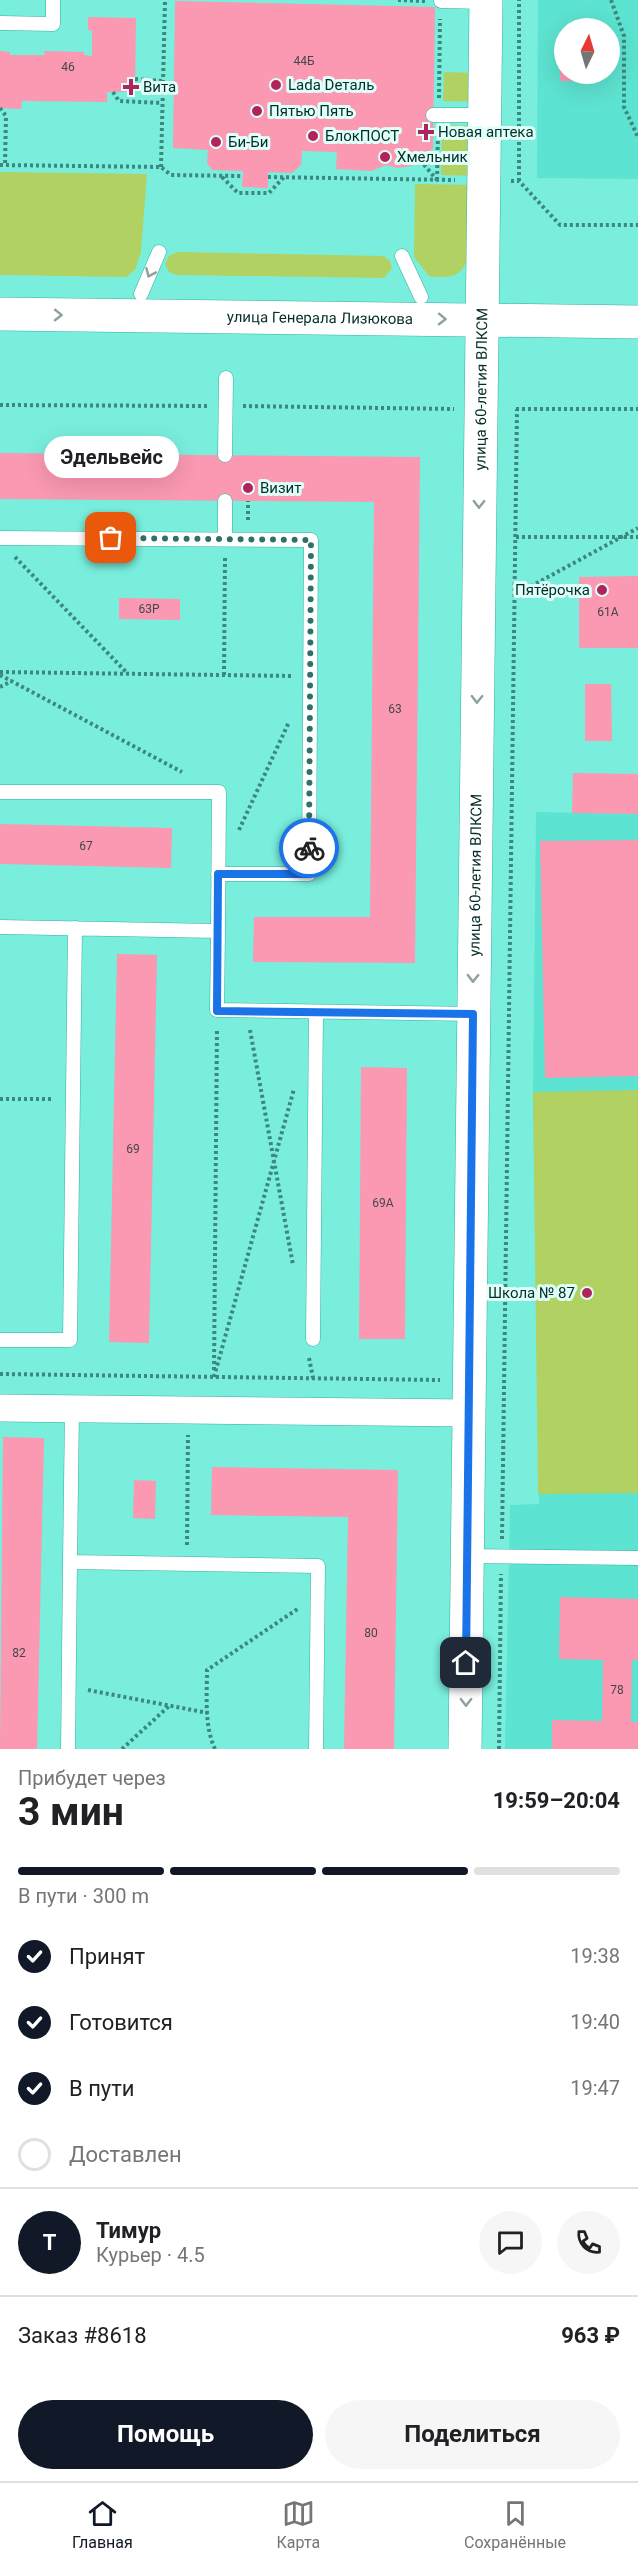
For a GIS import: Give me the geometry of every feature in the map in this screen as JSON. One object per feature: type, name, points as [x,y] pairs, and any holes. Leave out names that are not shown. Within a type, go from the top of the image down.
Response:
[{"type":"street","name":"улица 60-летия ВЛКСМ","points":[[465,1749],[486,1]]},
{"type":"street","name":"улица Генерала Лизюкова","points":[[0,292],[422,297],[482,309],[638,322]]},
{"type":"street","name":"улица Генерала Лизюкова","points":[[0,314],[227,325],[638,299]]},
{"type":"street","points":[[0,1408],[469,1413]]},
{"type":"lane","points":[[0,23],[53,24],[53,0]]},
{"type":"lane","points":[[441,1],[486,1]]},
{"type":"lane","points":[[436,115],[484,115]]},
{"type":"lane","points":[[141,294],[159,252]]},
{"type":"lane","points":[[402,256],[422,297]]},
{"type":"lane","points":[[225,455],[226,378]]},
{"type":"lane","points":[[225,501],[225,539]]},
{"type":"lane","points":[[4,543],[225,539],[311,540],[309,874],[218,874]]},
{"type":"lane","points":[[0,792],[219,792],[217,1011],[473,1014]]},
{"type":"lane","points":[[0,927],[218,931]]},
{"type":"lane","points":[[0,1340],[70,1341],[75,928]]},
{"type":"lane","points":[[313,1339],[316,1012]]},
{"type":"lane","points":[[68,1749],[72,1409]]},
{"type":"lane","points":[[467,1556],[638,1557]]},
{"type":"lane","points":[[69,1562],[318,1566],[316,1749]]},
{"type":"path","points":[[161,167],[165,0]]},
{"type":"path","points":[[398,0],[441,1],[436,115],[437,180]]},
{"type":"path","points":[[519,0],[519,182],[560,225],[638,225]]},
{"type":"path","points":[[611,0],[624,36],[624,107],[638,137]]},
{"type":"path","points":[[135,79],[163,81]]},
{"type":"path","points":[[113,92],[119,101],[162,103]]},
{"type":"path","points":[[0,108],[6,116],[2,165],[161,167],[171,175],[243,176]]},
{"type":"path","points":[[420,160],[437,180]]},
{"type":"path","points":[[221,176],[238,192],[255,190],[269,194],[284,177]]},
{"type":"path","points":[[268,177],[519,182]]},
{"type":"path","points":[[0,405],[638,409]]},
{"type":"path","points":[[499,1749],[517,409]]},
{"type":"path","points":[[515,595],[638,528]]},
{"type":"path","points":[[516,537],[638,537]]},
{"type":"path","points":[[224,675],[225,539]]},
{"type":"path","points":[[4,543],[128,674]]},
{"type":"path","points":[[0,673],[310,677]]},
{"type":"path","points":[[0,673],[219,792]]},
{"type":"path","points":[[0,687],[12,681]]},
{"type":"path","points":[[238,833],[291,718]]},
{"type":"path","points":[[214,1377],[217,1011]]},
{"type":"path","points":[[247,1011],[295,1275]]},
{"type":"path","points":[[214,1377],[297,1081]]},
{"type":"path","points":[[0,1099],[73,1100]]},
{"type":"path","points":[[309,1355],[313,1378]]},
{"type":"path","points":[[0,1374],[444,1380]]},
{"type":"path","points":[[187,1564],[188,1410]]},
{"type":"path","points":[[215,1749],[211,1739],[208,1713],[207,1670],[317,1596]]},
{"type":"path","points":[[68,1686],[208,1713]]},
{"type":"path","points":[[122,1749],[170,1706]]},
{"type":"shaded area","points":[[538,0],[638,0],[638,179],[537,178]]},
{"type":"shaded area","points":[[444,72],[480,73],[480,102],[443,101]]},
{"type":"shaded area","points":[[442,125],[478,126],[477,176],[441,175]]},
{"type":"shaded area","points":[[0,172],[147,174],[141,252],[135,270],[126,277],[0,275]]},
{"type":"shaded area","points":[[415,184],[476,185],[469,253],[463,268],[458,273],[442,277],[429,276],[414,257]]},
{"type":"shaded area","points":[[177,252],[384,256],[390,261],[392,268],[384,278],[177,275],[169,272],[165,264],[169,256]]},
{"type":"shaded area","name":"Школа № 87","points":[[536,812],[638,814],[638,1749],[505,1749],[510,1505],[539,1504],[533,1092]]},
{"type":"shaded area","points":[[638,1090],[638,1493],[538,1494],[533,1092]]},
{"type":"building","points":[[175,1],[435,7],[433,148],[412,166],[397,168],[386,165],[371,171],[336,169],[337,152],[302,151],[301,165],[292,173],[268,172],[268,188],[242,187],[243,171],[212,170],[207,163],[208,150],[173,148]]},
{"type":"building","points":[[88,17],[136,18],[135,92],[107,92],[107,102],[22,101],[21,109],[0,108],[0,51],[10,52],[10,55],[45,55],[44,51],[84,52],[84,55],[92,56],[92,31],[88,30]]},
{"type":"building","points":[[0,453],[420,457],[415,963],[253,962],[254,917],[370,917],[374,502],[0,499]]},
{"type":"building","points":[[638,576],[638,648],[579,648],[579,577]]},
{"type":"building","points":[[119,598],[180,599],[180,620],[119,619]]},
{"type":"building","points":[[585,684],[611,684],[612,741],[585,741]]},
{"type":"building","points":[[573,773],[638,774],[638,814],[572,813]]},
{"type":"building","points":[[0,824],[172,828],[171,868],[0,864]]},
{"type":"building","points":[[638,840],[638,1076],[545,1078],[540,841]]},
{"type":"building","points":[[117,954],[157,955],[149,1343],[109,1342]]},
{"type":"building","points":[[361,1067],[407,1068],[405,1339],[359,1339]]},
{"type":"building","points":[[3,1437],[44,1438],[37,1749],[0,1749]]},
{"type":"building","points":[[212,1467],[398,1470],[394,1749],[344,1749],[348,1517],[211,1515]]},
{"type":"building","points":[[134,1480],[156,1481],[155,1519],[133,1518]]},
{"type":"building","points":[[560,1597],[638,1599],[638,1660],[632,1660],[631,1722],[638,1722],[638,1749],[552,1749],[552,1720],[602,1721],[603,1660],[559,1659]]},
{"type":"way so far","points":[[111,538],[311,540],[309,848]]},
{"type":"place","name":"Lada Dеталь","points":[[276,85]]},
{"type":"place","name":"Вита","points":[[131,87]]},
{"type":"place","name":"Пятью Пять","points":[[257,111]]},
{"type":"place","name":"Новая аптека","points":[[426,132]]},
{"type":"place","name":"БлокПОСТ","points":[[313,136]]},
{"type":"place","name":"Би-Би","points":[[216,142]]},
{"type":"place","name":"Хмельник","points":[[385,157]]},
{"type":"place","name":"Визит","points":[[248,488]]},
{"type":"place","name":"Эдельвейс","points":[[111,538]]},
{"type":"place","name":"Пятёрочка","points":[[602,590]]},
{"type":"place","name":"Школа № 87","points":[[587,1293]]},
{"type":"route","points":[[309,848],[309,874],[218,874],[217,1011],[473,1014],[466,1663]]}]
